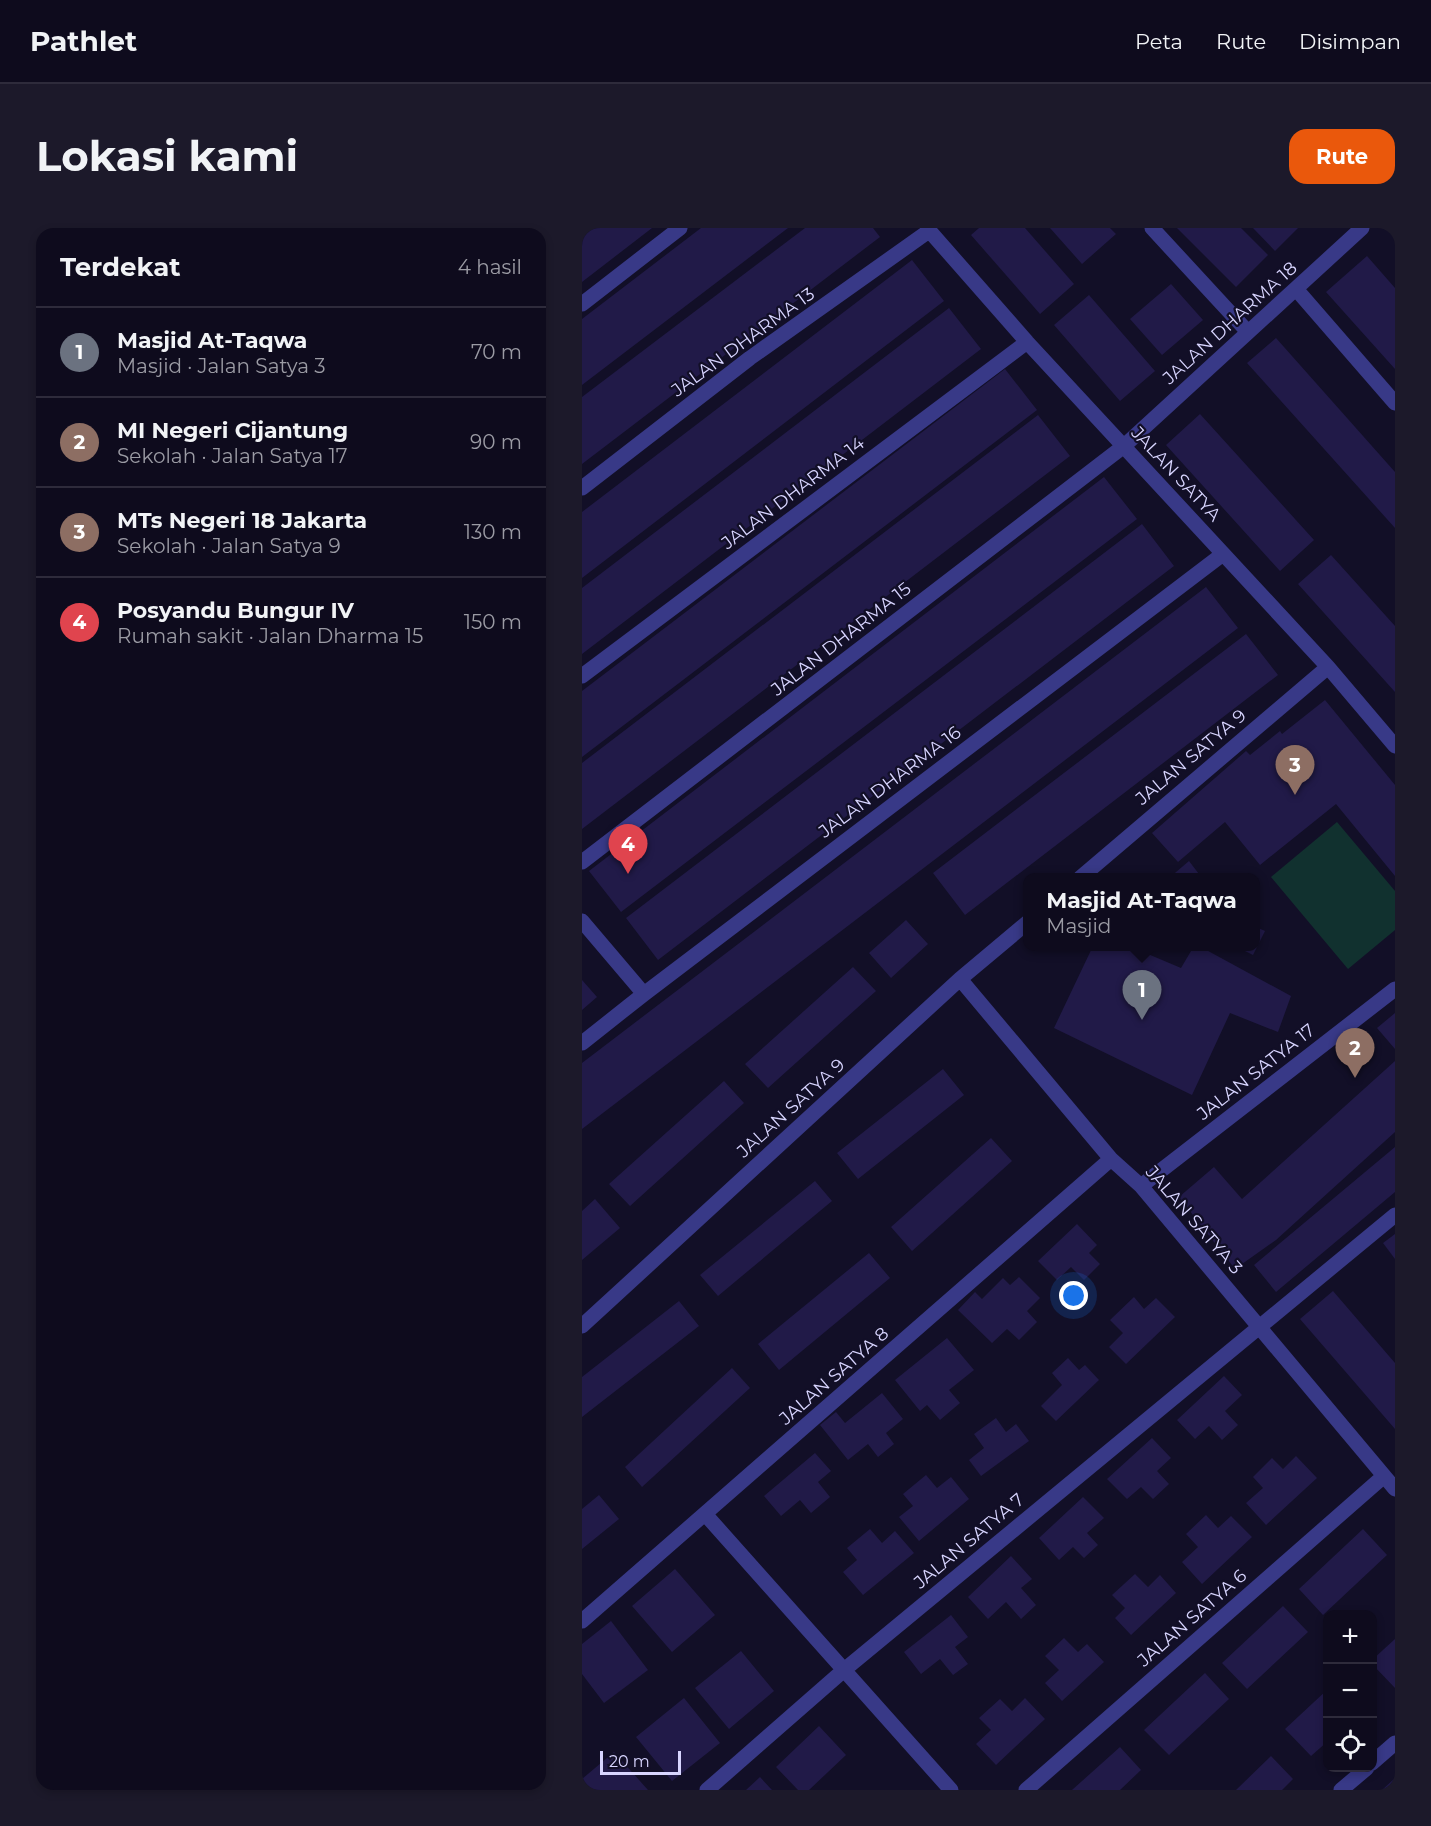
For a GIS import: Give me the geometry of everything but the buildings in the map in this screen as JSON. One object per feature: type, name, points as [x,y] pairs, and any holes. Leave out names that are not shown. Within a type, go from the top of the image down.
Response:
[{"type":"street","points":[[582,304],[680,228]]},
{"type":"street","points":[[1152,228],[1248,332]]},
{"type":"street","name":"JALAN DHARMA 18","points":[[1124,446],[1362,228]]},
{"type":"street","name":"JALAN SATYA","points":[[928,229],[1027,342],[1328,667],[1395,746]]},
{"type":"street","name":"JALAN DHARMA 13","points":[[582,488],[750,358],[928,229]]},
{"type":"street","points":[[1296,289],[1395,402]]},
{"type":"street","name":"JALAN DHARMA 14","points":[[582,676],[1027,342]]},
{"type":"street","name":"JALAN DHARMA 15","points":[[582,862],[1124,446]]},
{"type":"street","name":"JALAN DHARMA 16","points":[[582,1043],[1223,554]]},
{"type":"street","name":"JALAN SATYA 9","points":[[1086,873],[1328,667]]},
{"type":"street","points":[[582,921],[644,994]]},
{"type":"street","name":"JALAN SATYA 9","points":[[582,1326],[960,979],[1023,926]]},
{"type":"street","name":"JALAN SATYA 3","points":[[960,979],[1111,1159],[1141,1186],[1260,1325],[1395,1489]]},
{"type":"street","name":"JALAN SATYA 17","points":[[1141,1186],[1395,989]]},
{"type":"street","name":"JALAN SATYA 8","points":[[582,1621],[1111,1159]]},
{"type":"street","name":"JALAN SATYA 7","points":[[707,1790],[844,1670],[1395,1215]]},
{"type":"street","name":"JALAN SATYA 6","points":[[1026,1790],[1384,1476]]},
{"type":"street","points":[[705,1514],[951,1790]]},
{"type":"street","points":[[1377,1759],[1395,1743]]},
{"type":"street","points":[[1341,1790],[1361,1772]]},
{"type":"green space","points":[[1337,822],[1395,891],[1395,930],[1348,969],[1271,877]]},
{"type":"place","name":"MTs Negeri 18 Jakarta","points":[[1295,795]]},
{"type":"place","name":"Posyandu Bungur IV","points":[[628,874]]},
{"type":"place","name":"Masjid At-Taqwa","points":[[1142,1020]]},
{"type":"place","name":"MI Negeri Cijantung","points":[[1355,1078]]}]
